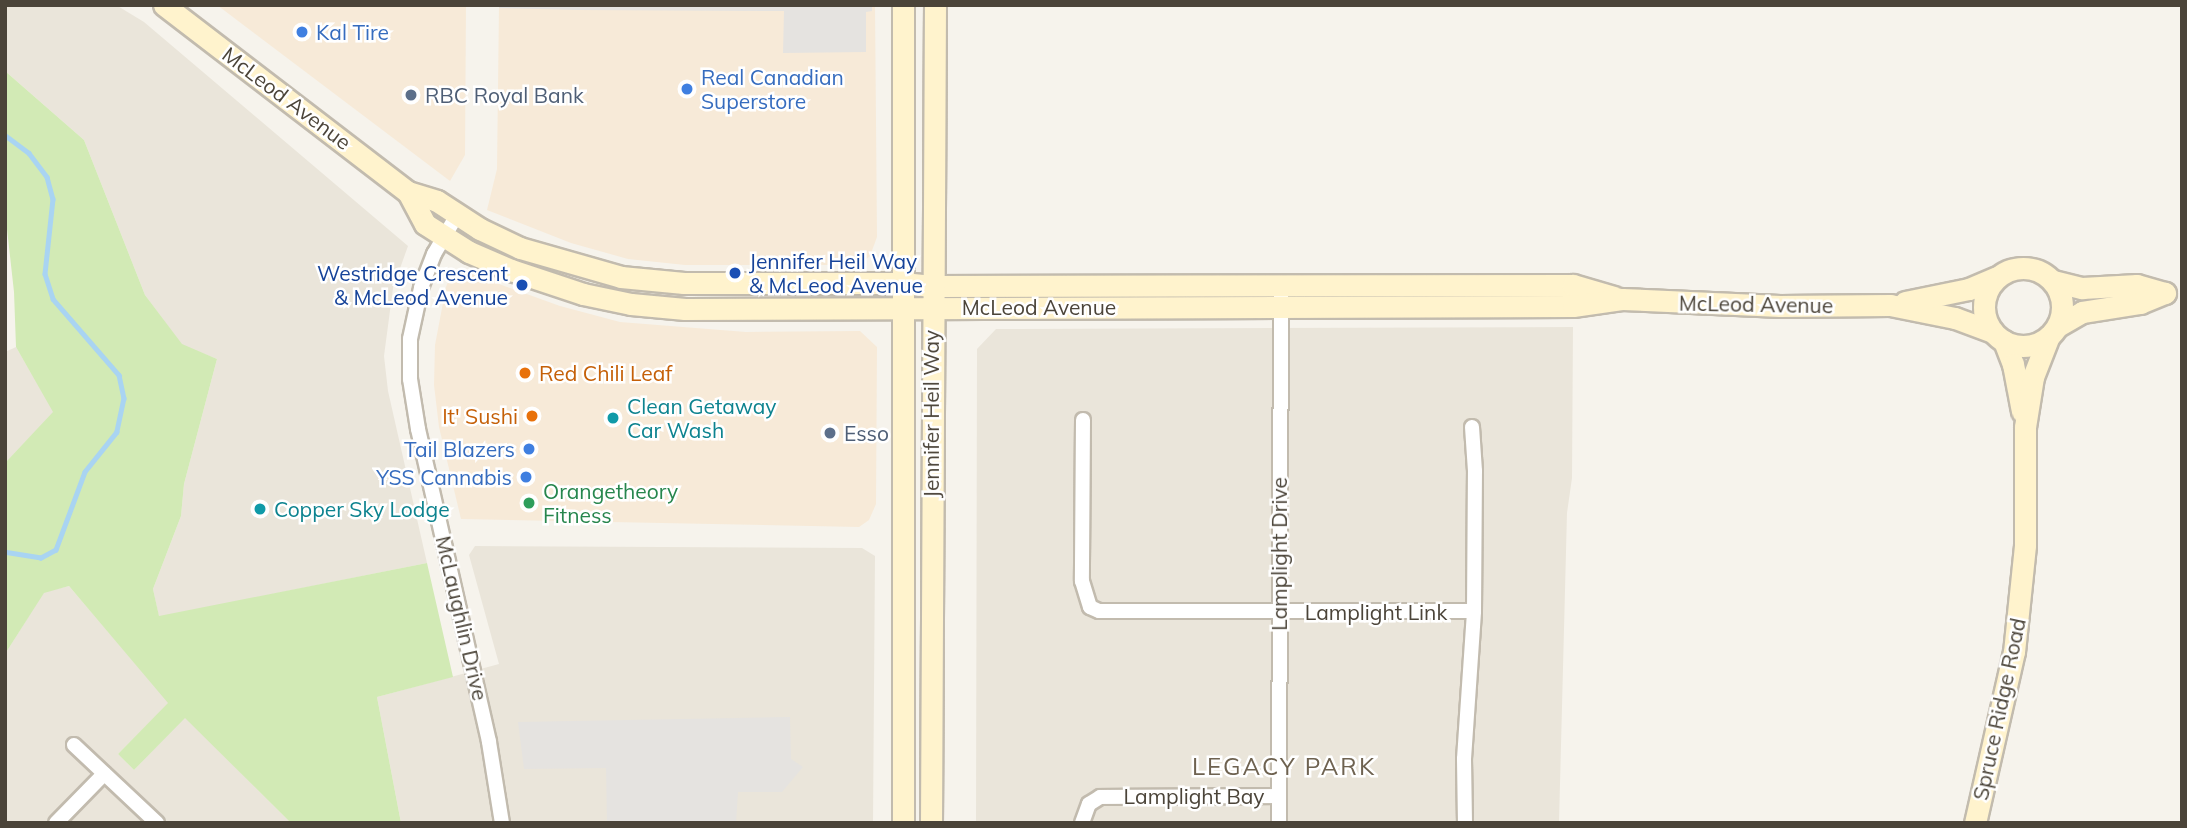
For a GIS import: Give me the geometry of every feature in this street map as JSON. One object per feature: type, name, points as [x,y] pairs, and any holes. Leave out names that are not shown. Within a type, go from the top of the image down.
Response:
[{"type":"street","name":"McLeod Avenue","points":[[164,5],[408,192],[437,201],[457,215],[520,248],[621,277],[684,283],[903,283],[932,296],[1281,296],[1573,285],[1622,299],[1780,306],[1891,305],[1956,293],[1997,277]]},
{"type":"street","name":"Jennifer Heil Way","points":[[903,5],[903,823]]},
{"type":"street","name":"Jennifer Heil Way","points":[[931,823],[935,5]]},
{"type":"street","name":"McLeod Avenue","points":[[408,192],[425,224],[470,252],[535,279],[631,304],[728,311],[902,311],[932,296]]},
{"type":"street","name":"McLaughlin Drive","points":[[457,215],[427,270],[415,313],[410,379],[418,429],[489,742],[502,823]]},
{"type":"street","points":[[2030,268],[2053,281],[2082,288],[2137,285],[2165,293],[2140,303],[2082,312],[2054,331],[2024,346],[1998,337],[1984,307],[1989,288],[1997,277],[2009,270],[2030,268]]},
{"type":"street","points":[[2053,281],[2063,306],[2054,331]]},
{"type":"street","name":"Lamplight Drive","points":[[1279,823],[1281,296]]},
{"type":"street","name":"McLeod Avenue","points":[[1891,305],[1955,318],[1998,337]]},
{"type":"street","name":"Spruce Ridge Road","points":[[1975,823],[2007,689],[2021,600],[2025,545],[2025,427],[2033,377],[2054,331]]},
{"type":"street","name":"Spruce Ridge Road","points":[[1998,337],[2013,364],[2025,427]]},
{"type":"street","name":"Lamplight Link","points":[[1083,419],[1082,581],[1090,607],[1105,612],[1474,611]]},
{"type":"street","points":[[1465,823],[1464,759],[1474,611],[1475,471],[1472,427]]},
{"type":"street","points":[[74,745],[157,823]]},
{"type":"street","points":[[56,823],[104,774]]},
{"type":"street","name":"Lamplight Bay","points":[[1082,823],[1089,804],[1100,797],[1279,796]]},
{"type":"shaded area","points":[[5,5],[116,5],[144,22],[408,246],[393,288],[384,356],[388,391],[427,563],[159,617],[153,589],[181,516],[184,484],[217,359],[182,345],[145,295],[84,140],[5,71]]},
{"type":"shaded area","points":[[217,5],[466,5],[465,155],[450,181]]},
{"type":"shaded area","name":"Real Canadian Superstore","points":[[499,5],[875,5],[877,237],[870,256],[859,265],[685,265],[628,259],[571,243],[487,210],[497,169]]},
{"type":"shaded area","points":[[499,5],[872,5],[872,11],[866,12],[866,52],[783,53],[784,11],[578,10],[499,8]]},
{"type":"shaded area","points":[[460,270],[560,306],[620,322],[746,332],[860,331],[877,347],[876,504],[869,520],[859,527],[461,519],[439,427],[434,385],[435,345],[446,287],[452,272]]},
{"type":"shaded area","points":[[1573,327],[1572,478],[1567,513],[1559,823],[976,823],[977,349],[996,329]]},
{"type":"shaded area","points":[[16,347],[54,412],[5,463],[5,352]]},
{"type":"shaded area","points":[[475,546],[862,548],[875,556],[873,823],[401,823],[377,697],[499,664],[469,555]]},
{"type":"shaded area","points":[[69,586],[169,703],[118,754],[134,770],[185,717],[291,823],[5,823],[5,654],[44,592]]},
{"type":"shaded area","points":[[790,717],[791,759],[803,767],[782,792],[738,792],[736,823],[607,823],[606,768],[524,769],[518,722]]},
{"type":"green space","points":[[5,71],[84,140],[145,295],[182,344],[217,359],[184,484],[181,516],[153,589],[159,616],[427,563],[453,677],[377,697],[401,823],[291,823],[185,718],[134,770],[118,754],[168,703],[69,586],[44,593],[5,654],[5,463],[53,412],[16,347],[14,292],[5,211]]},
{"type":"waterway","points":[[5,135],[29,153],[47,177],[53,199],[45,274],[53,299],[119,375],[124,398],[117,432],[85,472],[56,550],[41,558],[5,552]]},
{"type":"place","name":"Kal Tire","points":[[302,32]]},
{"type":"place","name":"Real Canadian Superstore","points":[[687,89]]},
{"type":"place","name":"RBC Royal Bank","points":[[411,95]]},
{"type":"place","name":"Jennifer Heil Way & McLeod Avenue","points":[[735,273]]},
{"type":"place","name":"Westridge Crescent & McLeod Avenue","points":[[522,285]]},
{"type":"place","name":"Red Chili Leaf","points":[[525,373]]},
{"type":"place","name":"It' Sushi","points":[[532,416]]},
{"type":"place","name":"Clean Getaway Car Wash","points":[[613,418]]},
{"type":"place","name":"Esso","points":[[830,433]]},
{"type":"place","name":"Tail Blazers","points":[[529,449]]},
{"type":"place","name":"YSS Cannabis","points":[[526,477]]},
{"type":"place","name":"Orangetheory Fitness","points":[[529,503]]},
{"type":"place","name":"Copper Sky Lodge","points":[[260,509]]},
{"type":"district","name":"LEGACY PARK","points":[[1284,767]]}]
